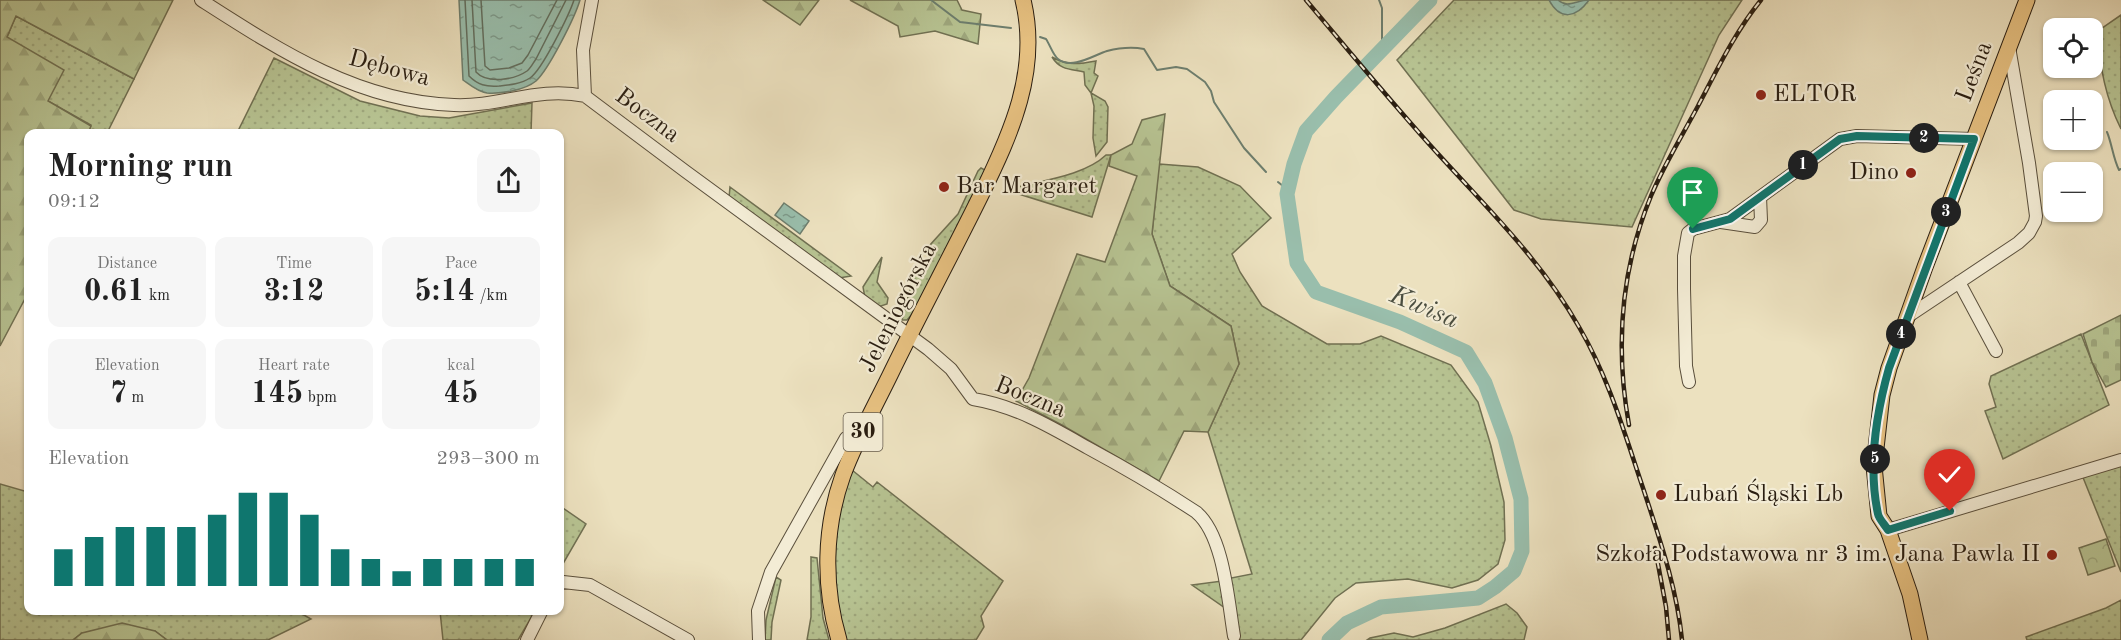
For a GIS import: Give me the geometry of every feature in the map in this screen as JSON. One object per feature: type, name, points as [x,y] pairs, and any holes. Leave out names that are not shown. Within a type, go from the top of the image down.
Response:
[{"type":"main road","name":"Jeleniogórska","points":[[839,640],[832,615],[828,577],[830,530],[835,501],[851,456],[988,182],[1014,120],[1025,81],[1028,58],[1023,0]]},
{"type":"main road","name":"Leśna","points":[[1920,640],[1910,594],[1888,530],[1878,516],[1874,466],[1885,382],[1907,317],[2027,0]]},
{"type":"street","name":"Dębowa","points":[[201,0],[257,35],[332,76],[360,88],[390,96],[417,102],[456,106],[547,93],[565,92],[585,96]]},
{"type":"street","points":[[585,96],[583,50],[592,0]]},
{"type":"street","points":[[1907,317],[2018,243],[2029,233],[2035,222],[2029,163],[2008,47]]},
{"type":"street","name":"Boczna","points":[[585,96],[910,335],[951,369],[974,399],[1004,405],[1034,418],[1123,467],[1202,516],[1207,522],[1217,547],[1234,636]]},
{"type":"street","points":[[1689,382],[1686,366],[1684,289],[1684,256],[1688,233],[1693,229],[1730,219],[1840,139],[1857,136],[1974,139]]},
{"type":"street","points":[[1720,222],[1755,227],[1761,220],[1760,197]]},
{"type":"street","points":[[1959,282],[1996,351]]},
{"type":"street","points":[[759,640],[759,611],[771,572],[846,438]]},
{"type":"street","points":[[1888,530],[2121,460]]},
{"type":"street","points":[[564,582],[590,585],[688,640]]},
{"type":"street","points":[[527,640],[540,615]]},
{"type":"green space","points":[[0,0],[173,0],[134,79],[16,16],[7,37],[64,70],[48,101],[91,126],[90,129],[24,129],[24,301],[0,346]]},
{"type":"green space","points":[[763,0],[819,0],[800,25]]},
{"type":"green space","points":[[850,0],[957,0],[962,10],[981,14],[978,44],[935,31],[900,37],[898,26]]},
{"type":"green space","points":[[1454,0],[1742,0],[1719,35],[1632,227],[1541,219],[1514,210],[1397,60]]},
{"type":"green space","points":[[2121,15],[2121,129],[2104,81],[2103,28]]},
{"type":"green space","points":[[16,16],[134,79],[109,129],[90,129],[91,125],[48,101],[7,37]]},
{"type":"green space","points":[[1052,57],[1074,64],[1096,61],[1094,73],[1098,76],[1091,93],[1085,85],[1084,72],[1062,67]]},
{"type":"green space","points":[[274,58],[360,101],[420,116],[449,118],[532,103],[531,129],[239,129]]},
{"type":"green space","points":[[1091,93],[1105,101],[1108,107],[1107,142],[1096,156],[1093,138],[1094,106]]},
{"type":"green space","points":[[1165,114],[1152,234],[1170,286],[1231,326],[1239,364],[1208,432],[1184,431],[1159,481],[1016,401],[1029,378],[1077,254],[1105,262],[1137,176],[1109,166],[1111,155],[1132,144],[1142,120]]},
{"type":"green space","points":[[1106,155],[1111,155],[1092,217],[1006,190],[1072,173]]},
{"type":"green space","points":[[1159,164],[1198,167],[1240,186],[1271,218],[1232,254],[1240,272],[1262,306],[1327,344],[1360,344],[1381,336],[1451,365],[1478,402],[1491,446],[1504,502],[1505,540],[1498,564],[1478,580],[1452,588],[1408,579],[1356,583],[1335,598],[1301,640],[1237,640],[1226,579],[1252,574],[1208,432],[1239,364],[1231,326],[1170,286],[1152,234]]},
{"type":"green space","points":[[981,168],[985,170],[915,315],[912,314],[907,320],[902,320],[914,273],[918,271],[922,276],[933,253],[930,245],[958,214]]},
{"type":"green space","points":[[730,187],[851,276],[839,278],[729,198]]},
{"type":"green space","points":[[882,257],[877,282],[888,298],[887,304],[878,307],[865,298],[863,287]]},
{"type":"green space","points":[[2121,315],[2121,380],[2106,387],[2092,362],[2083,334]]},
{"type":"green space","points":[[2081,334],[2109,405],[2003,459],[1985,411],[1996,407],[1989,384],[1991,376]]},
{"type":"green space","points":[[2121,463],[2121,572],[2082,475]]},
{"type":"green space","points":[[852,470],[873,487],[877,482],[1003,581],[981,616],[984,627],[976,640],[845,640],[833,577],[837,513]]},
{"type":"green space","points":[[0,484],[24,491],[24,615],[304,615],[311,619],[268,640],[167,640],[155,631],[82,633],[73,640],[0,640]]},
{"type":"green space","points":[[564,509],[586,524],[564,562]]},
{"type":"green space","points":[[2106,539],[2115,566],[2088,575],[2079,548]]},
{"type":"green space","points":[[811,557],[817,558],[823,618],[829,640],[807,640],[811,617]]},
{"type":"green space","points":[[776,577],[781,580],[772,622],[771,640],[765,640],[766,620]]},
{"type":"green space","points":[[1222,581],[1228,610],[1192,585]]},
{"type":"green space","points":[[2121,600],[2121,640],[2027,640],[2026,637],[2106,608]]},
{"type":"green space","points":[[1506,604],[1517,613],[1527,627],[1524,640],[1367,640],[1394,633],[1413,637],[1445,628]]},
{"type":"green space","points":[[440,615],[533,615],[518,640],[443,640]]},
{"type":"green space","points":[[122,623],[155,631],[167,640],[73,640],[82,633]]},
{"type":"water","points":[[459,0],[580,0],[548,66],[536,81],[520,89],[487,93],[463,80]]},
{"type":"water","points":[[1549,0],[1569,4],[1589,0],[1579,11],[1568,15],[1558,11]]},
{"type":"water","points":[[784,203],[809,221],[800,234],[775,215]]},
{"type":"waterway","points":[[931,0],[960,22],[1011,28]]},
{"type":"waterway","points":[[1379,0],[1382,8],[1382,49]]},
{"type":"waterway","name":"Kwisa","points":[[1329,640],[1347,623],[1381,607],[1478,598],[1514,571],[1522,551],[1521,499],[1505,438],[1485,383],[1466,352],[1400,322],[1316,292],[1297,263],[1287,194],[1294,164],[1306,131],[1430,0]]},
{"type":"waterway","points":[[1040,37],[1046,39],[1056,57],[1064,62],[1076,62],[1107,51],[1135,48],[1144,49],[1157,70],[1176,67],[1187,69],[1205,82],[1214,102],[1244,148],[1266,172]]},
{"type":"waterway","points":[[2107,132],[2117,165],[2119,170],[2121,169]]},
{"type":"waterway","points":[[1278,182],[1288,190]]},
{"type":"railway","points":[[1306,0],[1414,127],[1528,254],[1564,302],[1579,327],[1608,387],[1644,491],[1672,583],[1682,640]]},
{"type":"railway","points":[[1629,425],[1622,367],[1622,338],[1627,280],[1641,224],[1667,162],[1727,52],[1761,0]]},
{"type":"railway","points":[[1655,548],[1666,607],[1669,640]]},
{"type":"place","name":"ELTOR","points":[[1761,95]]},
{"type":"place","name":"Dino","points":[[1911,173]]},
{"type":"place","name":"Bar Margaret","points":[[944,187]]},
{"type":"place","name":"Lubań Śląski Lb","points":[[1661,495]]},
{"type":"place","name":"Szkoła Podstawowa nr 3 im. Jana Pawla II","points":[[2052,555]]},
{"type":"route","points":[[1693,229],[1730,219],[1840,139],[1857,136],[1974,139],[1889,368],[1882,395],[1875,452],[1874,476],[1878,516],[1888,530],[1950,511]]}]
